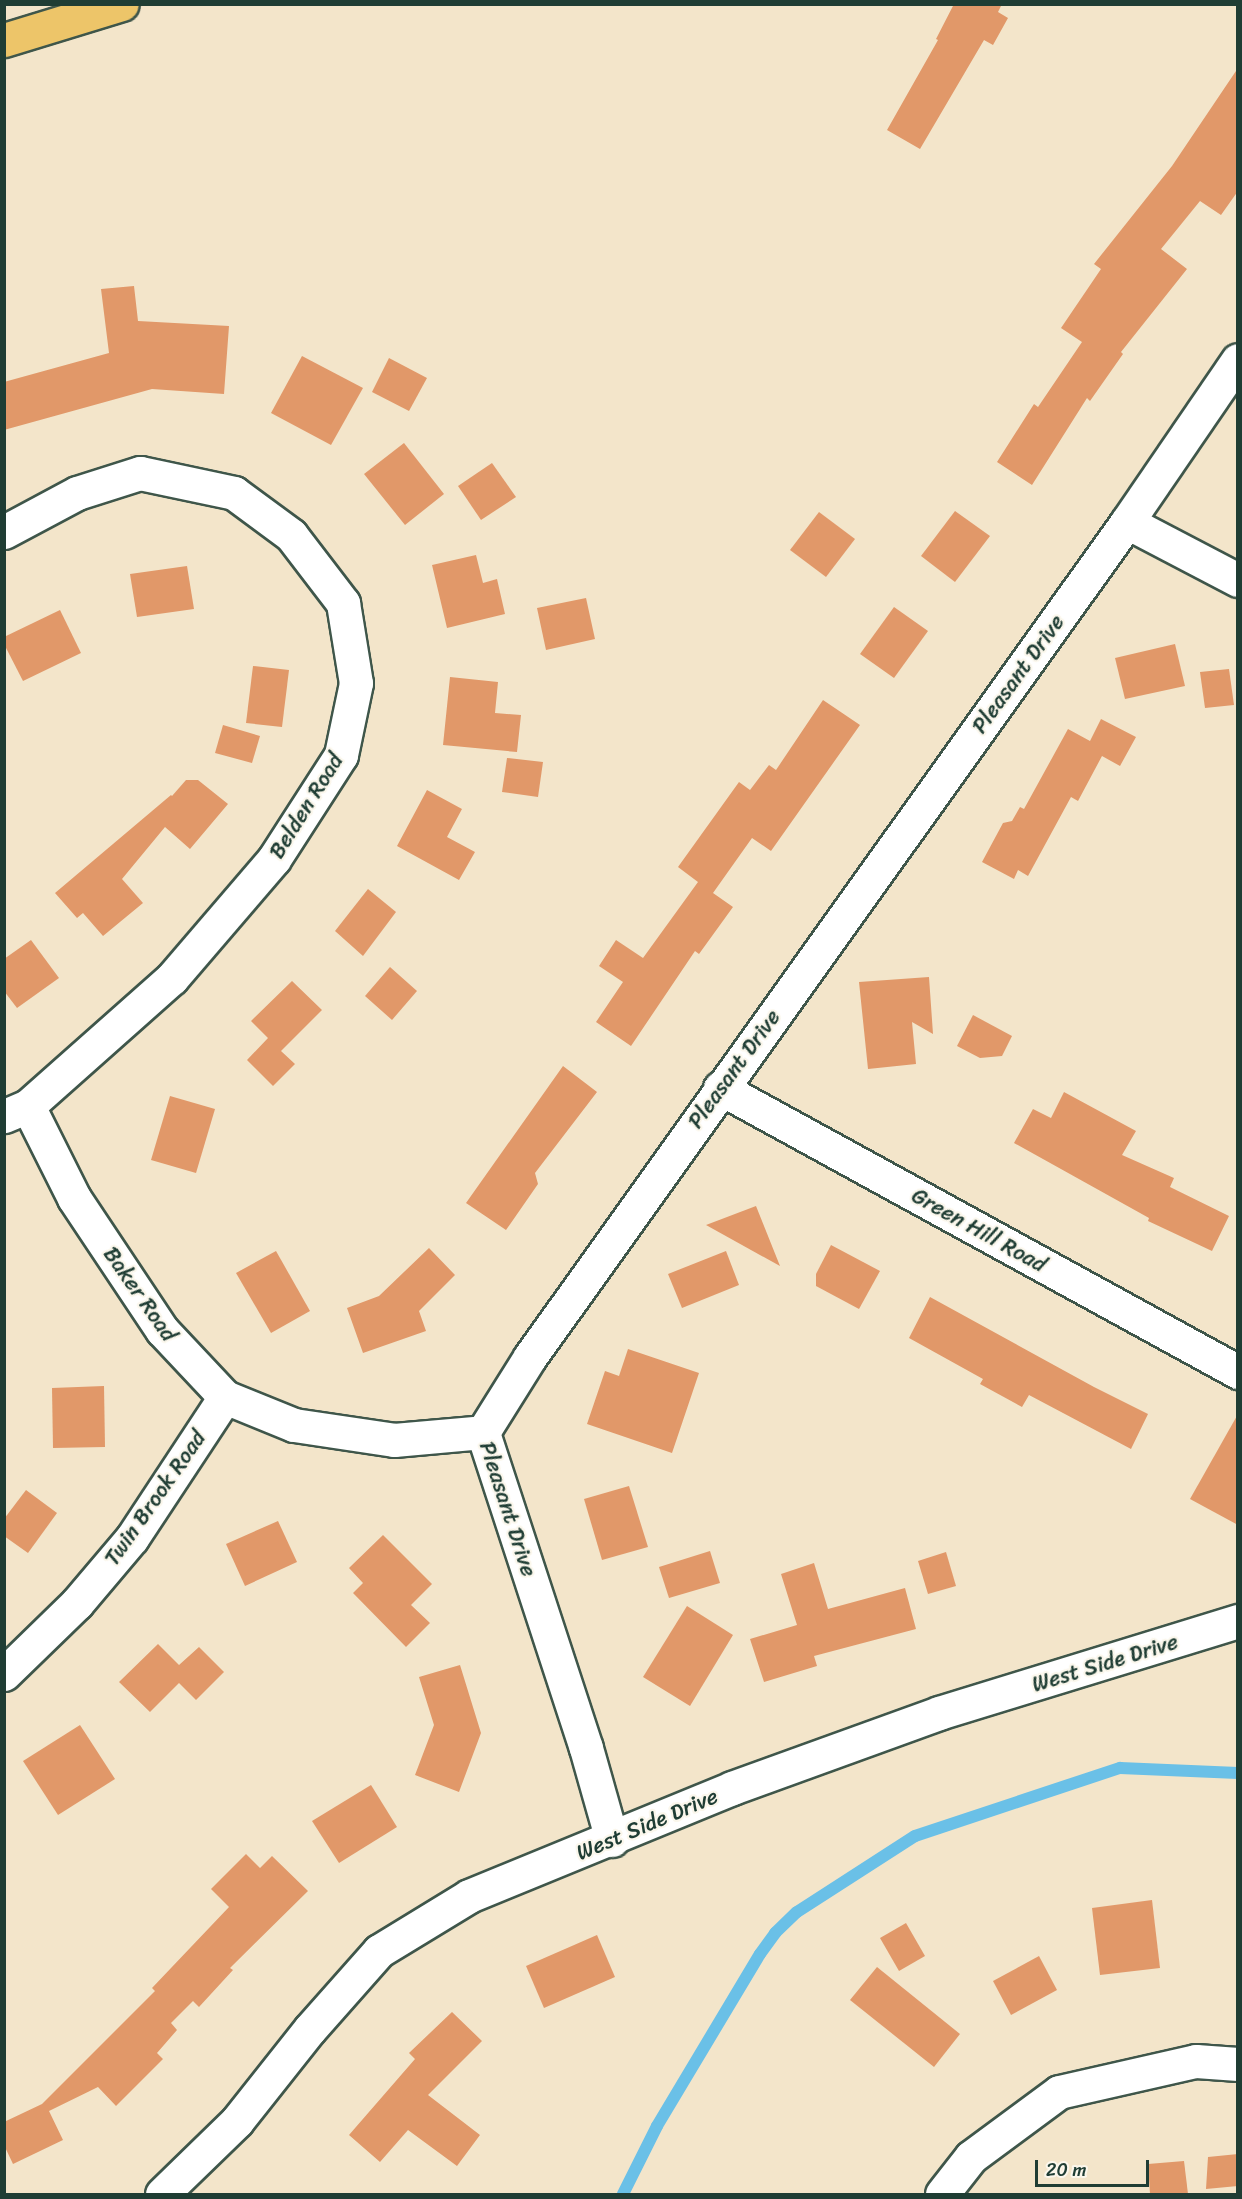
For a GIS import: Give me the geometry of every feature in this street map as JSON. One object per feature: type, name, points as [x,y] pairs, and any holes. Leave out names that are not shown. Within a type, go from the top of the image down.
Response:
[{"type":"highway","points":[[4,40],[122,4]]},
{"type":"street","name":"Pleasant Drive","points":[[612,1840],[586,1748],[483,1432],[530,1357],[720,1088],[1127,522],[1238,360]]},
{"type":"street","name":"Belden Road","points":[[4,532],[77,493],[140,473],[234,493],[291,535],[343,603],[356,683],[341,755],[274,859],[172,978],[16,1111]]},
{"type":"street","points":[[1127,522],[1238,580]]},
{"type":"street","name":"Green Hill Road","points":[[720,1088],[1238,1372]]},
{"type":"street","name":"Baker Road","points":[[16,1111],[162,1330],[225,1396],[294,1425],[394,1440],[483,1432]]},
{"type":"street","name":"Twin Brook Road","points":[[4,1674],[77,1603],[132,1538],[225,1396]]},
{"type":"street","name":"West Side Drive","points":[[162,2194],[237,2121],[310,2029],[379,1951],[469,1896],[612,1840],[732,1788],[939,1713],[1238,1621]]},
{"type":"street","points":[[942,2194],[971,2157],[1059,2092],[1196,2061],[1238,2064]]},
{"type":"building","points":[[954,4],[1002,4],[998,12],[1008,18],[993,45],[984,40],[920,149],[887,130],[938,40],[936,39]]},
{"type":"building","points":[[1238,68],[1238,191],[1221,215],[1200,201],[1161,249],[1187,269],[1121,352],[1123,354],[1090,401],[1087,398],[1032,485],[997,462],[1034,404],[1038,407],[1082,342],[1061,328],[1101,269],[1094,264],[1172,166]]},
{"type":"building","points":[[134,286],[138,321],[229,326],[224,394],[152,389],[4,430],[4,382],[109,353],[101,289]]},
{"type":"building","points":[[302,356],[363,388],[331,445],[271,413]]},
{"type":"building","points":[[389,358],[427,378],[409,411],[372,392]]},
{"type":"building","points":[[404,443],[444,494],[405,525],[364,474]]},
{"type":"building","points":[[492,463],[516,497],[481,520],[458,486]]},
{"type":"building","points":[[955,511],[990,536],[955,582],[921,556]]},
{"type":"building","points":[[819,512],[855,539],[826,577],[790,550]]},
{"type":"building","points":[[476,555],[483,583],[497,579],[505,614],[447,628],[432,565]]},
{"type":"building","points":[[187,566],[194,609],[137,617],[130,574]]},
{"type":"building","points":[[586,598],[595,639],[546,650],[537,608]]},
{"type":"building","points":[[894,607],[928,631],[894,678],[860,654]]},
{"type":"building","points":[[60,610],[81,653],[23,681],[4,644],[4,637]]},
{"type":"building","points":[[1175,644],[1185,686],[1125,699],[1115,658]]},
{"type":"building","points":[[253,666],[289,670],[282,727],[246,723]]},
{"type":"building","points":[[1229,669],[1234,705],[1205,708],[1200,672]]},
{"type":"building","points":[[450,677],[498,682],[495,713],[521,715],[517,752],[443,745]]},
{"type":"building","points":[[823,700],[860,725],[771,851],[752,838],[713,893],[733,907],[699,954],[695,951],[631,1046],[596,1022],[623,982],[599,966],[616,940],[643,958],[698,882],[678,867],[739,782],[750,790],[769,765],[776,770]]},
{"type":"building","points":[[1101,719],[1136,737],[1120,766],[1102,756],[1078,801],[1071,797],[1028,876],[1018,870],[1014,879],[982,862],[1003,823],[1012,821],[1020,807],[1024,809],[1068,729],[1090,741]]},
{"type":"building","points":[[223,725],[260,736],[252,763],[215,753]]},
{"type":"building","points":[[507,758],[543,762],[538,797],[502,792]]},
{"type":"building","points":[[186,780],[198,780],[228,804],[190,849],[165,827],[122,879],[143,903],[103,936],[83,913],[77,918],[55,893],[172,796]]},
{"type":"building","points":[[427,790],[462,809],[447,837],[475,852],[459,880],[397,846]]},
{"type":"building","points":[[368,889],[396,912],[363,956],[335,931]]},
{"type":"building","points":[[31,940],[59,978],[17,1008],[4,991],[4,959]]},
{"type":"building","points":[[390,967],[417,991],[392,1020],[365,996]]},
{"type":"building","points":[[929,977],[933,1034],[912,1022],[916,1064],[868,1069],[859,982]]},
{"type":"building","points":[[292,981],[322,1010],[281,1051],[295,1064],[273,1086],[247,1060],[268,1038],[251,1021]]},
{"type":"building","points":[[973,1015],[1012,1036],[1002,1056],[980,1058],[957,1046]]},
{"type":"building","points":[[563,1066],[597,1092],[535,1173],[538,1184],[506,1230],[466,1203]]},
{"type":"building","points":[[1064,1092],[1136,1131],[1122,1155],[1174,1178],[1170,1187],[1229,1216],[1212,1251],[1148,1221],[1149,1218],[1014,1143],[1033,1109],[1051,1118]]},
{"type":"building","points":[[170,1096],[215,1109],[196,1173],[151,1160]]},
{"type":"building","points":[[756,1206],[780,1266],[706,1225]]},
{"type":"building","points":[[831,1245],[880,1271],[859,1309],[816,1286],[816,1274]]},
{"type":"building","points":[[429,1248],[455,1275],[419,1311],[426,1331],[363,1353],[347,1308],[379,1296]]},
{"type":"building","points":[[276,1251],[310,1311],[271,1333],[236,1273]]},
{"type":"building","points":[[726,1251],[739,1285],[682,1308],[668,1274]]},
{"type":"building","points":[[930,1297],[1148,1414],[1131,1449],[1029,1395],[1022,1407],[980,1384],[983,1379],[909,1338]]},
{"type":"building","points":[[628,1349],[699,1373],[672,1453],[587,1424],[605,1371],[619,1376]]},
{"type":"building","points":[[104,1386],[105,1447],[53,1448],[52,1388]]},
{"type":"building","points":[[1238,1414],[1238,1525],[1190,1499]]},
{"type":"building","points":[[629,1486],[648,1547],[602,1560],[584,1499]]},
{"type":"building","points":[[26,1490],[57,1513],[28,1553],[4,1536],[4,1519]]},
{"type":"building","points":[[278,1521],[297,1562],[245,1586],[226,1544]]},
{"type":"building","points":[[383,1535],[432,1584],[411,1605],[430,1623],[406,1647],[353,1593],[363,1583],[349,1568]]},
{"type":"building","points":[[710,1551],[720,1583],[669,1598],[659,1567]]},
{"type":"building","points":[[946,1552],[956,1586],[928,1594],[918,1561]]},
{"type":"building","points":[[814,1563],[828,1609],[905,1588],[916,1629],[814,1656],[817,1666],[764,1682],[750,1639],[797,1625],[781,1574]]},
{"type":"building","points":[[687,1606],[733,1635],[690,1706],[643,1677]]},
{"type":"building","points":[[158,1644],[179,1665],[199,1647],[224,1672],[196,1700],[179,1683],[150,1712],[119,1682]]},
{"type":"building","points":[[460,1665],[481,1733],[459,1792],[415,1775],[434,1725],[419,1677]]},
{"type":"building","points":[[80,1725],[115,1779],[58,1815],[23,1761]]},
{"type":"building","points":[[371,1785],[397,1827],[339,1863],[312,1821]]},
{"type":"building","points":[[246,1854],[260,1868],[272,1856],[308,1891],[230,1968],[233,1970],[199,2007],[193,2001],[171,2023],[177,2030],[157,2053],[163,2059],[116,2106],[98,2087],[49,2111],[63,2140],[13,2164],[4,2145],[4,2122],[42,2104],[155,1991],[152,1988],[229,1907],[211,1889]]},
{"type":"building","points":[[1152,1900],[1160,1968],[1100,1975],[1092,1908]]},
{"type":"building","points":[[906,1923],[925,1956],[899,1971],[880,1938]]},
{"type":"building","points":[[597,1935],[615,1977],[544,2008],[526,1966]]},
{"type":"building","points":[[1039,1956],[1057,1990],[1011,2015],[993,1981]]},
{"type":"building","points":[[877,1967],[960,2034],[934,2067],[850,2000]]},
{"type":"building","points":[[452,2012],[482,2041],[428,2095],[480,2135],[457,2166],[408,2130],[380,2162],[349,2135],[415,2059],[409,2053]]},
{"type":"building","points":[[1238,2154],[1238,2186],[1206,2189],[1208,2157]]},
{"type":"building","points":[[1184,2161],[1188,2194],[1150,2194],[1148,2164]]},
{"type":"waterway","points":[[623,2194],[657,2126],[760,1954],[775,1933],[797,1912],[915,1836],[1120,1768],[1238,1773]]}]
